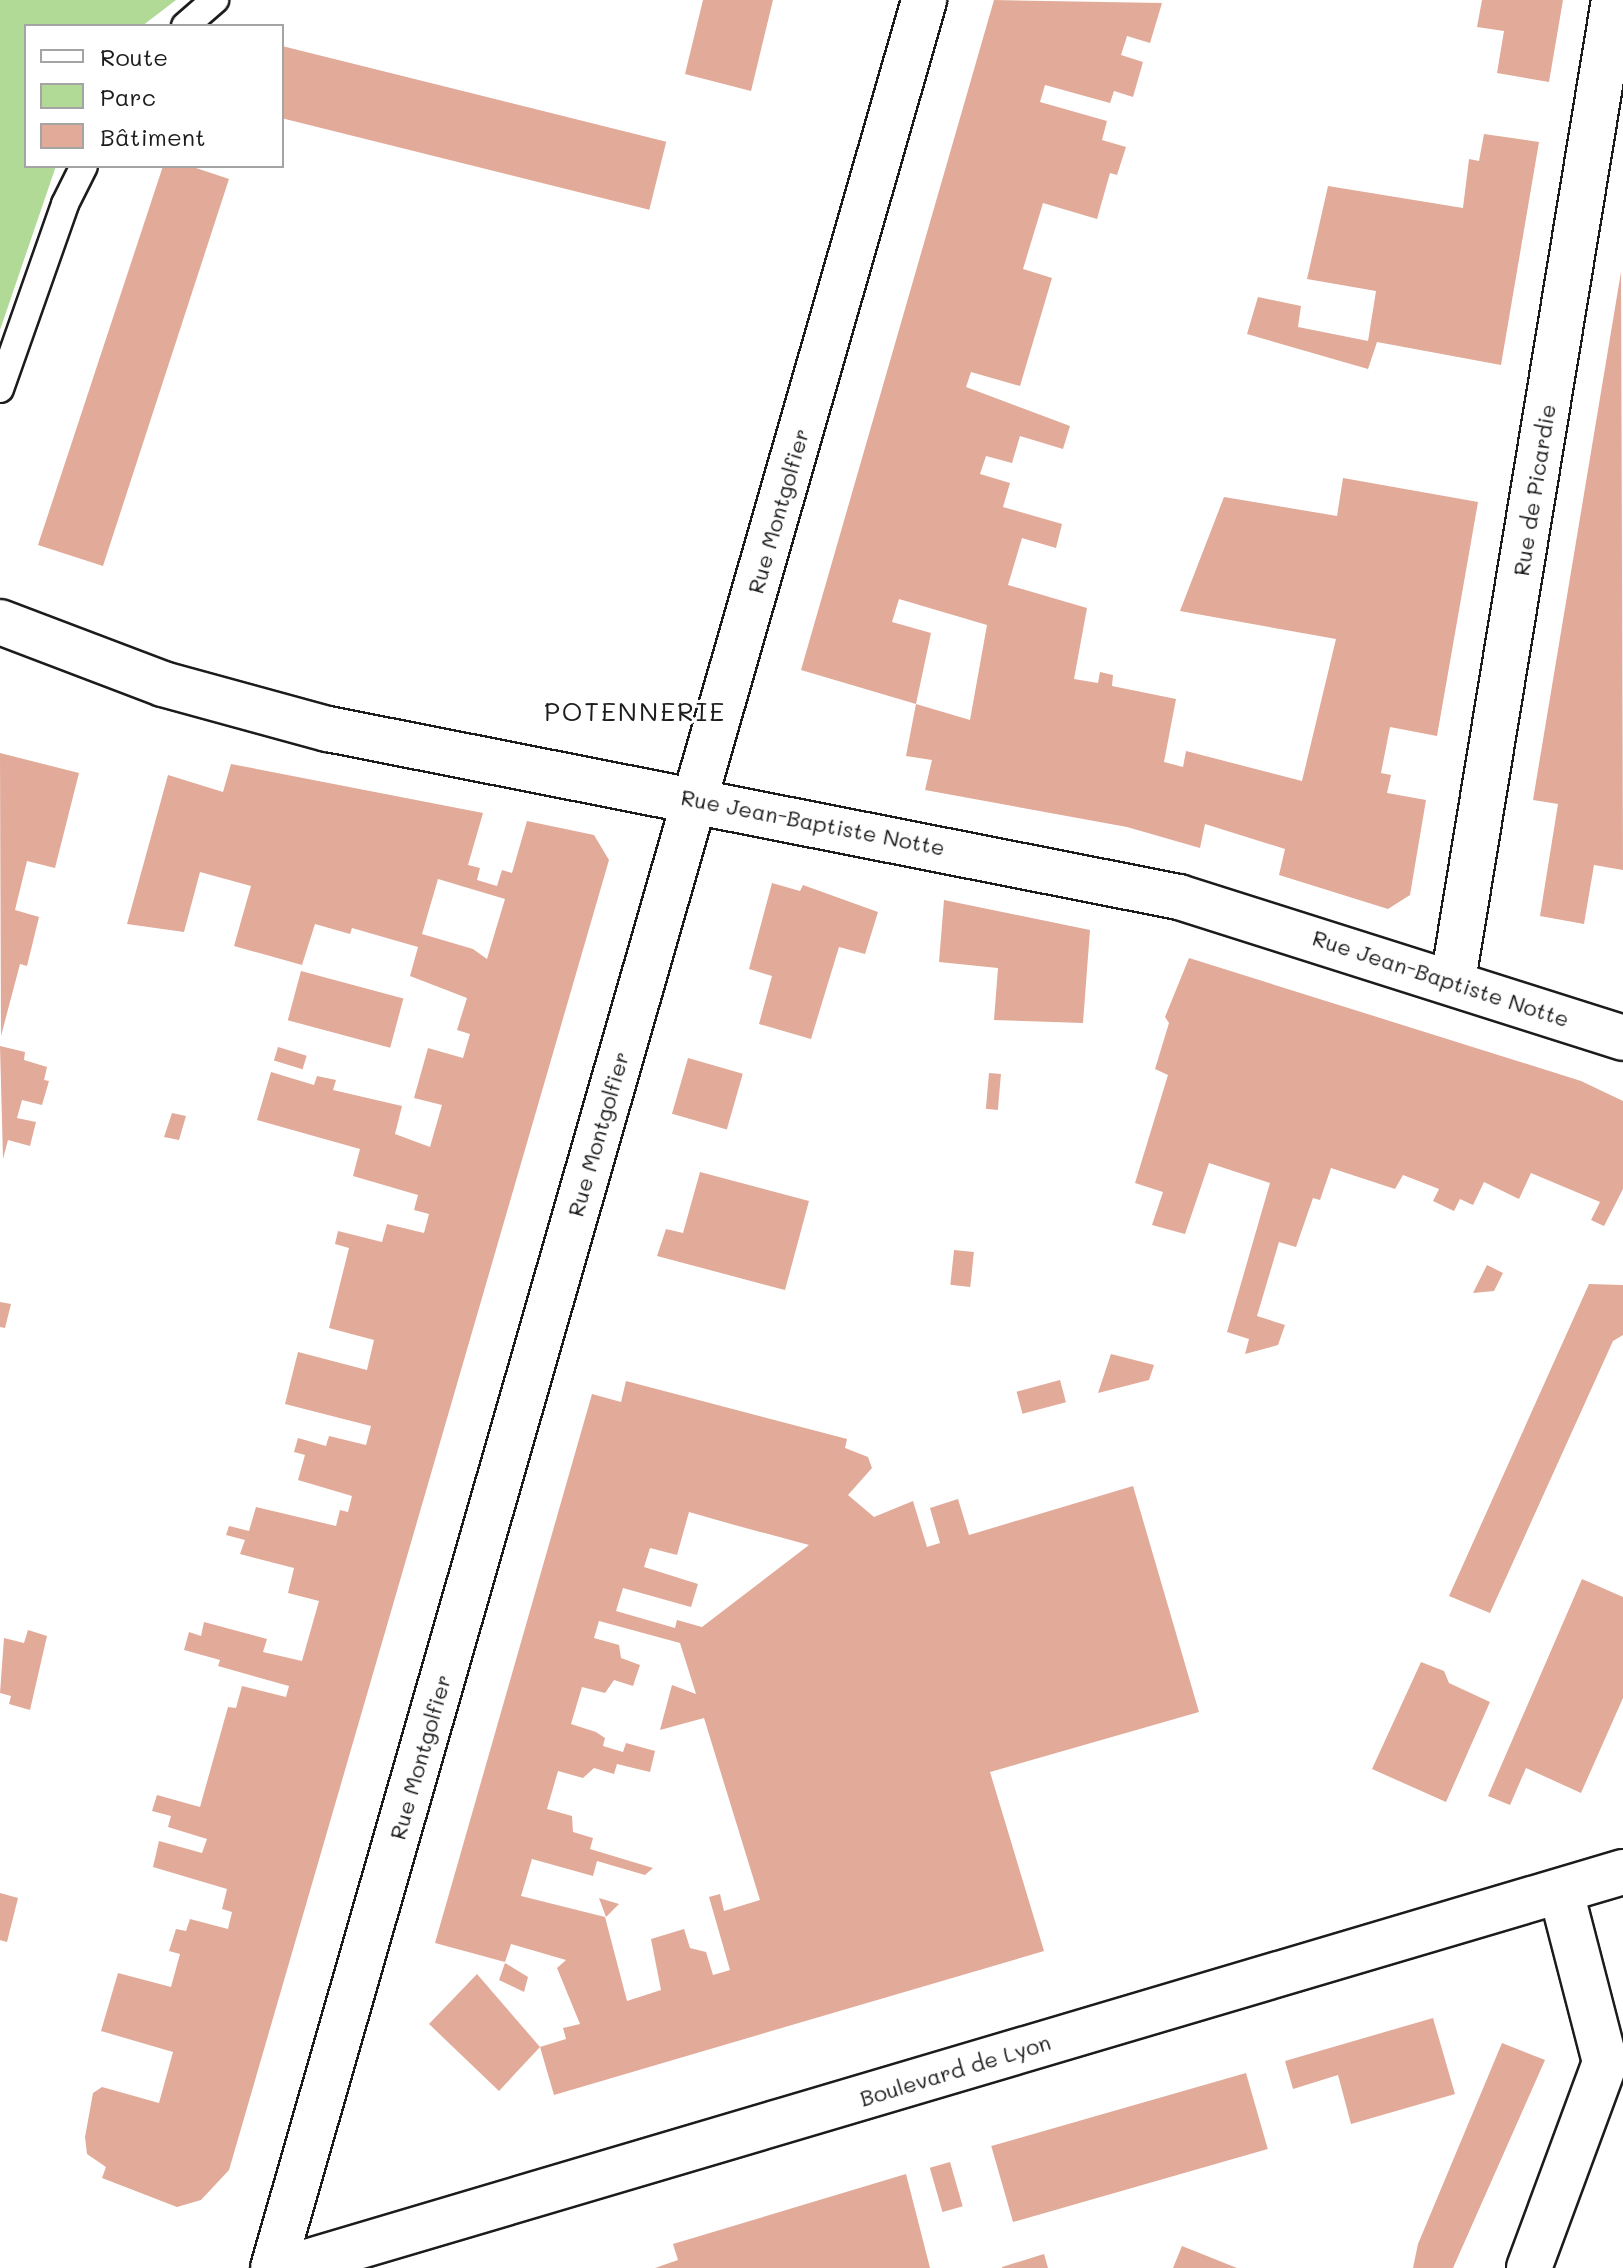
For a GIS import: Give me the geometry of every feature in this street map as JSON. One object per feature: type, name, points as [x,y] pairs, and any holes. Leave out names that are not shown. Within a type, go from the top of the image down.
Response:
[{"type":"street","name":"Rue Montgolfier","points":[[273,2268],[924,0]]},
{"type":"street","name":"Rue de Picardie","points":[[1453,980],[1614,0]]},
{"type":"street","name":"Rue Jean-Baptiste Notte","points":[[0,622],[230,705],[1139,887],[1453,980],[1623,1038]]},
{"type":"street","name":"Boulevard de Lyon","points":[[286,2268],[1623,1872]]},
{"type":"street","points":[[1529,2268],[1605,2062],[1561,1892]]},
{"type":"lane","points":[[187,24],[215,0]]},
{"type":"lane","points":[[0,389],[83,168]]},
{"type":"green space","points":[[0,0],[176,0],[145,24],[24,24],[24,168],[55,168],[0,330]]},
{"type":"building","points":[[703,0],[773,0],[751,91],[685,74]]},
{"type":"building","points":[[994,0],[1162,3],[1150,43],[1127,36],[1121,55],[1143,62],[1133,97],[1114,91],[1110,103],[1045,85],[1040,102],[1107,121],[1102,140],[1126,147],[1117,175],[1110,173],[1097,219],[1043,203],[1023,269],[1052,278],[1020,386],[971,372],[966,387],[1070,426],[1063,449],[1020,436],[1012,463],[986,456],[980,474],[1010,483],[1003,507],[1062,524],[1056,548],[1022,538],[1008,585],[1087,608],[1074,679],[1098,683],[1100,672],[1113,675],[1112,686],[1176,699],[1164,762],[1183,767],[1186,751],[1302,781],[1336,639],[1180,611],[1224,497],[1337,516],[1343,478],[1478,502],[1437,736],[1390,727],[1381,773],[1391,775],[1387,793],[1426,800],[1410,895],[1388,909],[1279,875],[1285,849],[1205,824],[1200,848],[1127,827],[925,790],[932,760],[906,756],[916,704],[801,670]],"holes":[[[899,599],[987,625],[970,720],[916,704],[931,633],[892,622]]]},
{"type":"building","points":[[1482,0],[1563,0],[1549,82],[1497,73],[1504,31],[1477,27]]},
{"type":"building","points":[[284,46],[666,142],[649,210],[284,119]]},
{"type":"building","points":[[1484,134],[1539,142],[1501,365],[1377,342],[1368,369],[1247,334],[1258,297],[1301,306],[1298,327],[1368,341],[1376,291],[1307,279],[1328,186],[1463,208],[1469,159],[1479,161]]},
{"type":"building","points":[[162,168],[196,168],[229,179],[103,566],[38,545]]},
{"type":"building","points":[[1621,272],[1623,870],[1594,865],[1584,924],[1540,916],[1558,804],[1533,800]]},
{"type":"building","points":[[0,753],[79,773],[55,868],[27,861],[15,910],[39,917],[27,966],[20,964],[1,1036]]},
{"type":"building","points":[[231,764],[483,813],[468,865],[480,868],[477,880],[497,886],[502,870],[512,873],[527,821],[594,835],[609,860],[229,2170],[201,2200],[177,2207],[102,2178],[106,2167],[87,2154],[85,2137],[93,2093],[102,2087],[159,2103],[173,2052],[101,2031],[118,1973],[171,1987],[180,1954],[169,1951],[176,1929],[186,1931],[190,1919],[228,1929],[232,1912],[222,1909],[227,1889],[153,1867],[159,1841],[202,1853],[207,1839],[168,1827],[171,1816],[152,1811],[157,1795],[200,1807],[228,1707],[236,1708],[242,1686],[286,1697],[289,1686],[218,1666],[220,1660],[184,1650],[189,1632],[201,1636],[204,1622],[267,1639],[263,1652],[302,1661],[319,1601],[288,1593],[294,1568],[240,1554],[245,1540],[226,1535],[229,1526],[249,1531],[256,1507],[336,1526],[340,1510],[348,1512],[352,1496],[298,1480],[305,1455],[294,1452],[298,1438],[326,1446],[329,1436],[366,1445],[371,1426],[285,1404],[298,1352],[367,1370],[374,1340],[329,1328],[349,1248],[335,1244],[338,1231],[382,1242],[387,1224],[424,1233],[429,1214],[414,1210],[418,1195],[353,1176],[360,1149],[257,1120],[271,1072],[314,1085],[317,1076],[336,1080],[333,1090],[402,1106],[395,1134],[430,1147],[442,1105],[414,1098],[428,1048],[463,1058],[470,1034],[457,1030],[467,998],[410,976],[418,947],[352,928],[350,934],[315,924],[302,965],[234,946],[251,886],[200,872],[184,932],[127,924],[168,775],[223,792]],"holes":[[[438,879],[505,899],[487,959],[473,949],[422,934]]]},
{"type":"building","points":[[772,883],[800,891],[803,885],[878,912],[865,954],[839,947],[811,1039],[759,1024],[772,976],[749,969]]},
{"type":"building","points":[[944,900],[1090,930],[1083,1023],[994,1020],[998,968],[939,962]]},
{"type":"building","points":[[1189,958],[1581,1081],[1623,1101],[1623,1189],[1604,1226],[1591,1220],[1600,1202],[1531,1173],[1519,1199],[1484,1182],[1473,1205],[1460,1199],[1454,1211],[1433,1201],[1439,1189],[1403,1175],[1395,1189],[1331,1168],[1320,1200],[1313,1198],[1296,1247],[1279,1242],[1257,1316],[1285,1325],[1278,1345],[1245,1354],[1249,1339],[1227,1332],[1270,1183],[1209,1163],[1185,1234],[1152,1225],[1163,1192],[1135,1183],[1168,1075],[1155,1069],[1169,1023],[1165,1017]]},
{"type":"building","points":[[301,971],[403,998],[390,1048],[288,1020]]},
{"type":"building","points":[[0,1046],[25,1052],[24,1060],[47,1067],[44,1080],[49,1081],[42,1105],[22,1100],[17,1118],[36,1122],[30,1146],[8,1140],[3,1159]]},
{"type":"building","points":[[278,1047],[307,1056],[303,1069],[274,1060]]},
{"type":"building","points":[[688,1058],[743,1074],[727,1129],[672,1114]]},
{"type":"building","points":[[989,1073],[1001,1074],[998,1110],[986,1109]]},
{"type":"building","points":[[172,1113],[186,1116],[179,1140],[164,1137]]},
{"type":"building","points":[[700,1172],[809,1201],[785,1290],[657,1256],[666,1229],[683,1233]]},
{"type":"building","points":[[954,1250],[974,1252],[970,1287],[950,1285]]},
{"type":"building","points":[[1487,1265],[1503,1273],[1494,1291],[1473,1293]]},
{"type":"building","points":[[1589,1284],[1623,1285],[1623,1335],[1613,1341],[1490,1613],[1449,1596]]},
{"type":"building","points":[[0,1302],[11,1304],[5,1328],[0,1327]]},
{"type":"building","points":[[1111,1354],[1154,1365],[1149,1380],[1098,1393]]},
{"type":"building","points":[[1060,1380],[1066,1402],[1022,1414],[1017,1392]]},
{"type":"building","points":[[626,1381],[847,1439],[845,1448],[868,1457],[872,1468],[848,1495],[874,1517],[913,1501],[927,1547],[940,1543],[930,1508],[958,1499],[969,1535],[1133,1486],[1199,1712],[990,1772],[1044,1951],[554,2095],[540,2047],[566,2039],[563,2028],[580,2024],[557,1968],[566,1960],[511,1944],[505,1962],[435,1943],[592,1394],[621,1402]],"holes":[[[689,1512],[731,1524],[809,1545],[702,1627],[677,1620],[675,1628],[616,1611],[623,1588],[691,1607],[698,1584],[644,1567],[650,1548],[677,1555]],[[599,1621],[680,1643],[696,1694],[672,1685],[660,1730],[704,1718],[760,1900],[724,1911],[720,1894],[709,1897],[730,1970],[713,1975],[706,1952],[690,1948],[684,1929],[651,1939],[661,1990],[627,2001],[605,1917],[521,1896],[532,1859],[593,1876],[597,1861],[645,1875],[653,1868],[590,1849],[593,1838],[573,1832],[572,1816],[547,1809],[558,1771],[583,1778],[594,1768],[614,1774],[617,1764],[650,1772],[655,1751],[626,1743],[623,1752],[603,1746],[605,1738],[571,1724],[582,1687],[605,1693],[614,1680],[633,1686],[640,1665],[621,1658],[619,1645],[594,1638]]]},
{"type":"building","points":[[1582,1579],[1623,1597],[1623,1698],[1581,1793],[1526,1768],[1510,1805],[1488,1796]]},
{"type":"building","points":[[28,1630],[47,1636],[30,1710],[9,1704],[11,1696],[0,1693],[4,1638],[24,1643]]},
{"type":"building","points":[[1421,1662],[1444,1671],[1449,1683],[1490,1702],[1446,1802],[1372,1769]]},
{"type":"building","points":[[0,1893],[18,1898],[7,1942],[0,1940]]},
{"type":"building","points":[[599,1898],[619,1904],[606,1917]]},
{"type":"building","points":[[505,1963],[528,1977],[524,1992],[499,1980]]},
{"type":"building","points":[[477,1974],[540,2047],[499,2091],[429,2024]]},
{"type":"building","points":[[1433,2018],[1455,2094],[1351,2124],[1338,2075],[1293,2089],[1285,2061]]},
{"type":"building","points":[[1502,2043],[1545,2060],[1453,2268],[1413,2268],[1418,2244]]},
{"type":"building","points":[[1246,2073],[1268,2149],[1013,2222],[991,2146]]},
{"type":"building","points":[[950,2162],[963,2206],[942,2212],[930,2168]]},
{"type":"building","points":[[906,2174],[930,2268],[655,2268],[678,2260],[673,2244]]},
{"type":"building","points":[[1182,2246],[1237,2268],[1173,2268]]},
{"type":"building","points":[[1044,2254],[1048,2268],[1002,2268],[1002,2267]]},
{"type":"district","name":"POTENNERIE","points":[[635,712]]}]
